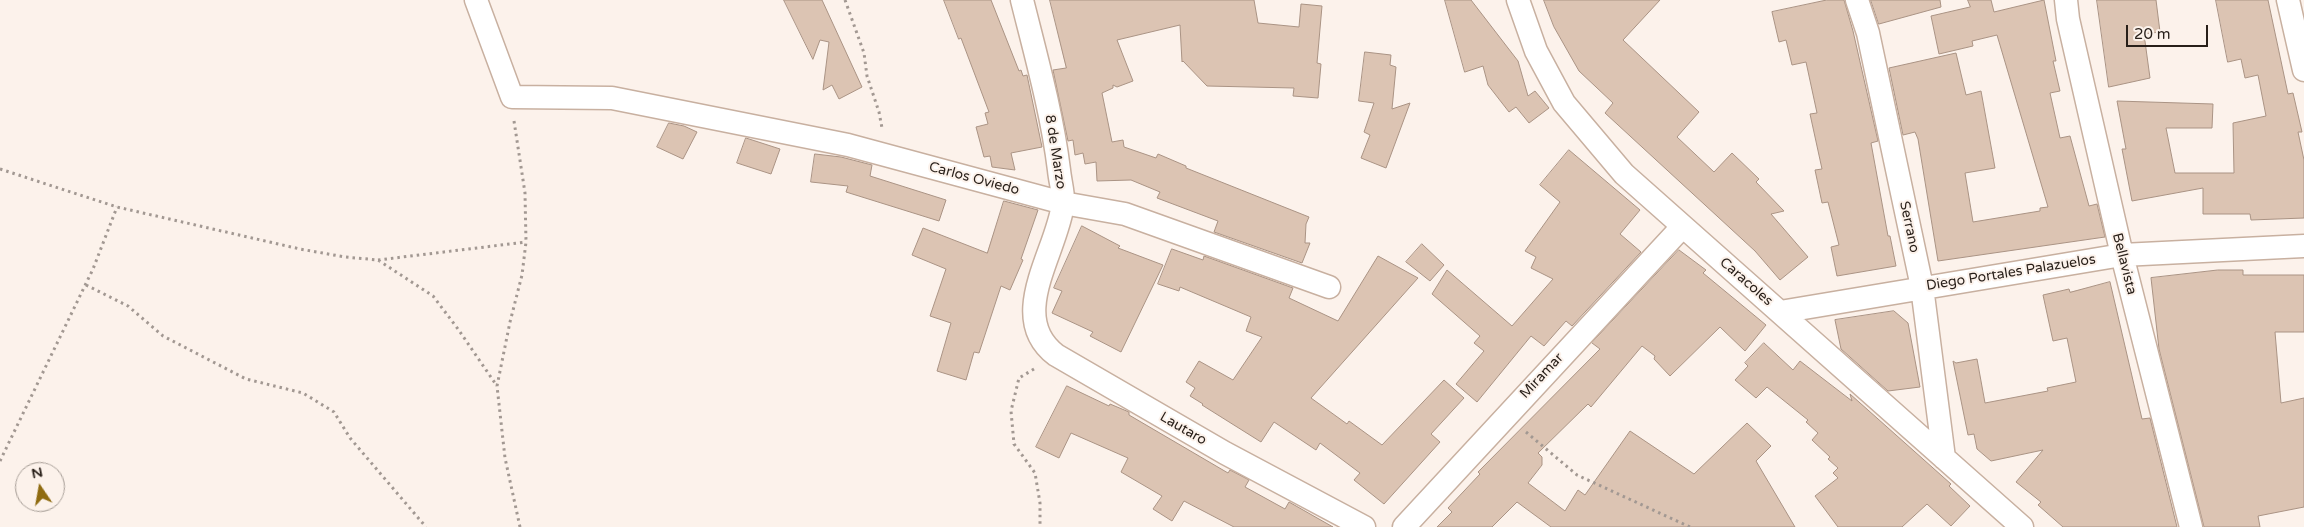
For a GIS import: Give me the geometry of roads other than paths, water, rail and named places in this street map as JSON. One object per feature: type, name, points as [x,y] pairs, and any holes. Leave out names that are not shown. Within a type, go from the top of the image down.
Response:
[{"type":"street","name":"Carlos Oviedo","points":[[476,0],[512,97],[612,98],[848,145],[1063,204],[1125,214],[1329,286]]},
{"type":"street","name":"8 de Marzo","points":[[1022,0],[1038,60],[1057,148],[1063,204],[1034,304]]},
{"type":"street","name":"Caracoles","points":[[1518,0],[1536,51],[1564,103],[1624,174],[2022,527]]},
{"type":"street","name":"Serrano","points":[[1857,0],[1868,33],[1922,287],[1944,458]]},
{"type":"street","name":"Bellavista","points":[[2066,0],[2068,19],[2122,255],[2191,527]]},
{"type":"street","points":[[2288,0],[2304,70]]},
{"type":"street","name":"Miramar","points":[[1404,527],[1682,227]]},
{"type":"street","name":"Diego Portales Palazuelos","points":[[1780,312],[2122,255],[2304,246]]},
{"type":"street","name":"Lautaro","points":[[1034,304],[1034,324],[1037,333],[1048,349],[1056,355],[1225,453],[1364,527]]}]
